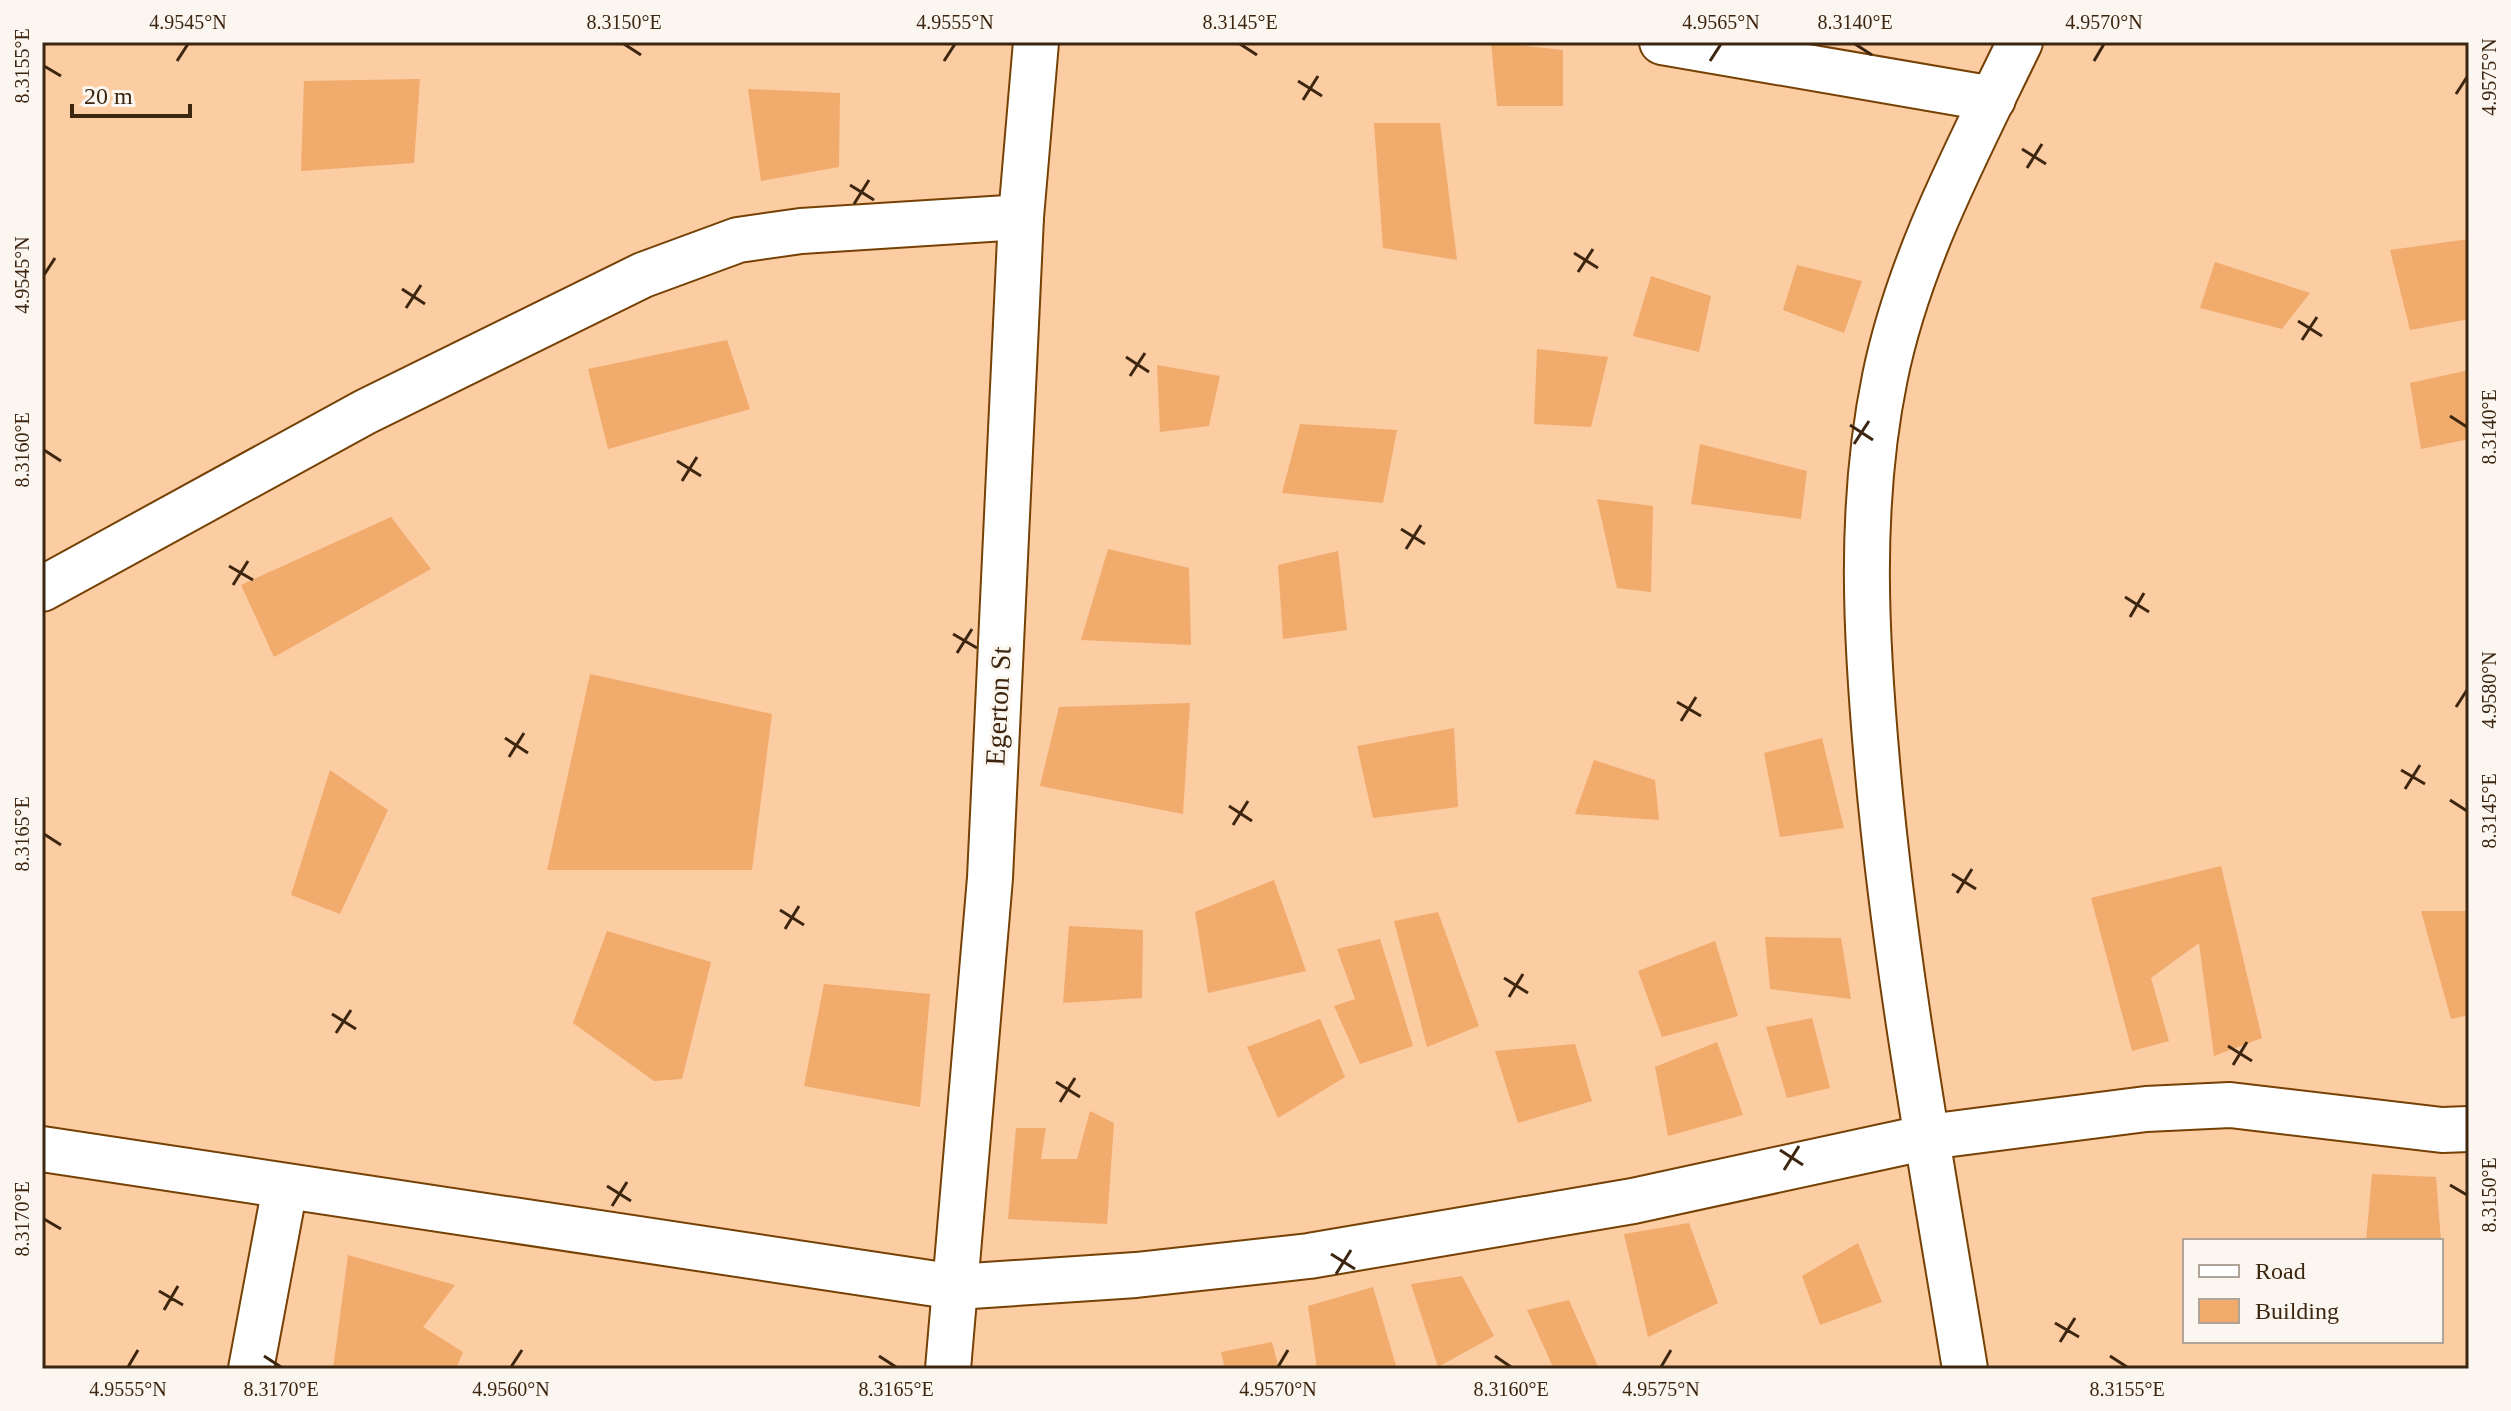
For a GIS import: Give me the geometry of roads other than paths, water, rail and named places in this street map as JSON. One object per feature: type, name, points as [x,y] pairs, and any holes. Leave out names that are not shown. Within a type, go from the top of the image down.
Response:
[{"type":"street","name":"Egerton St","points":[[948,1369],[990,878],[1021,217],[1036,42]]},
{"type":"street","points":[[1662,42],[1993,99]]},
{"type":"street","points":[[1965,1369],[1889,893],[1870,692],[1867,513],[1885,377],[1914,269],[2020,42]]},
{"type":"street","points":[[42,589],[365,412],[643,275],[738,240],[801,231],[1021,217]]},
{"type":"street","points":[[42,1149],[956,1287],[1136,1275],[1309,1256],[1633,1201],[1928,1137],[2194,1105],[2319,1114],[2442,1130],[2469,1129]]},
{"type":"street","points":[[251,1369],[285,1187]]}]
